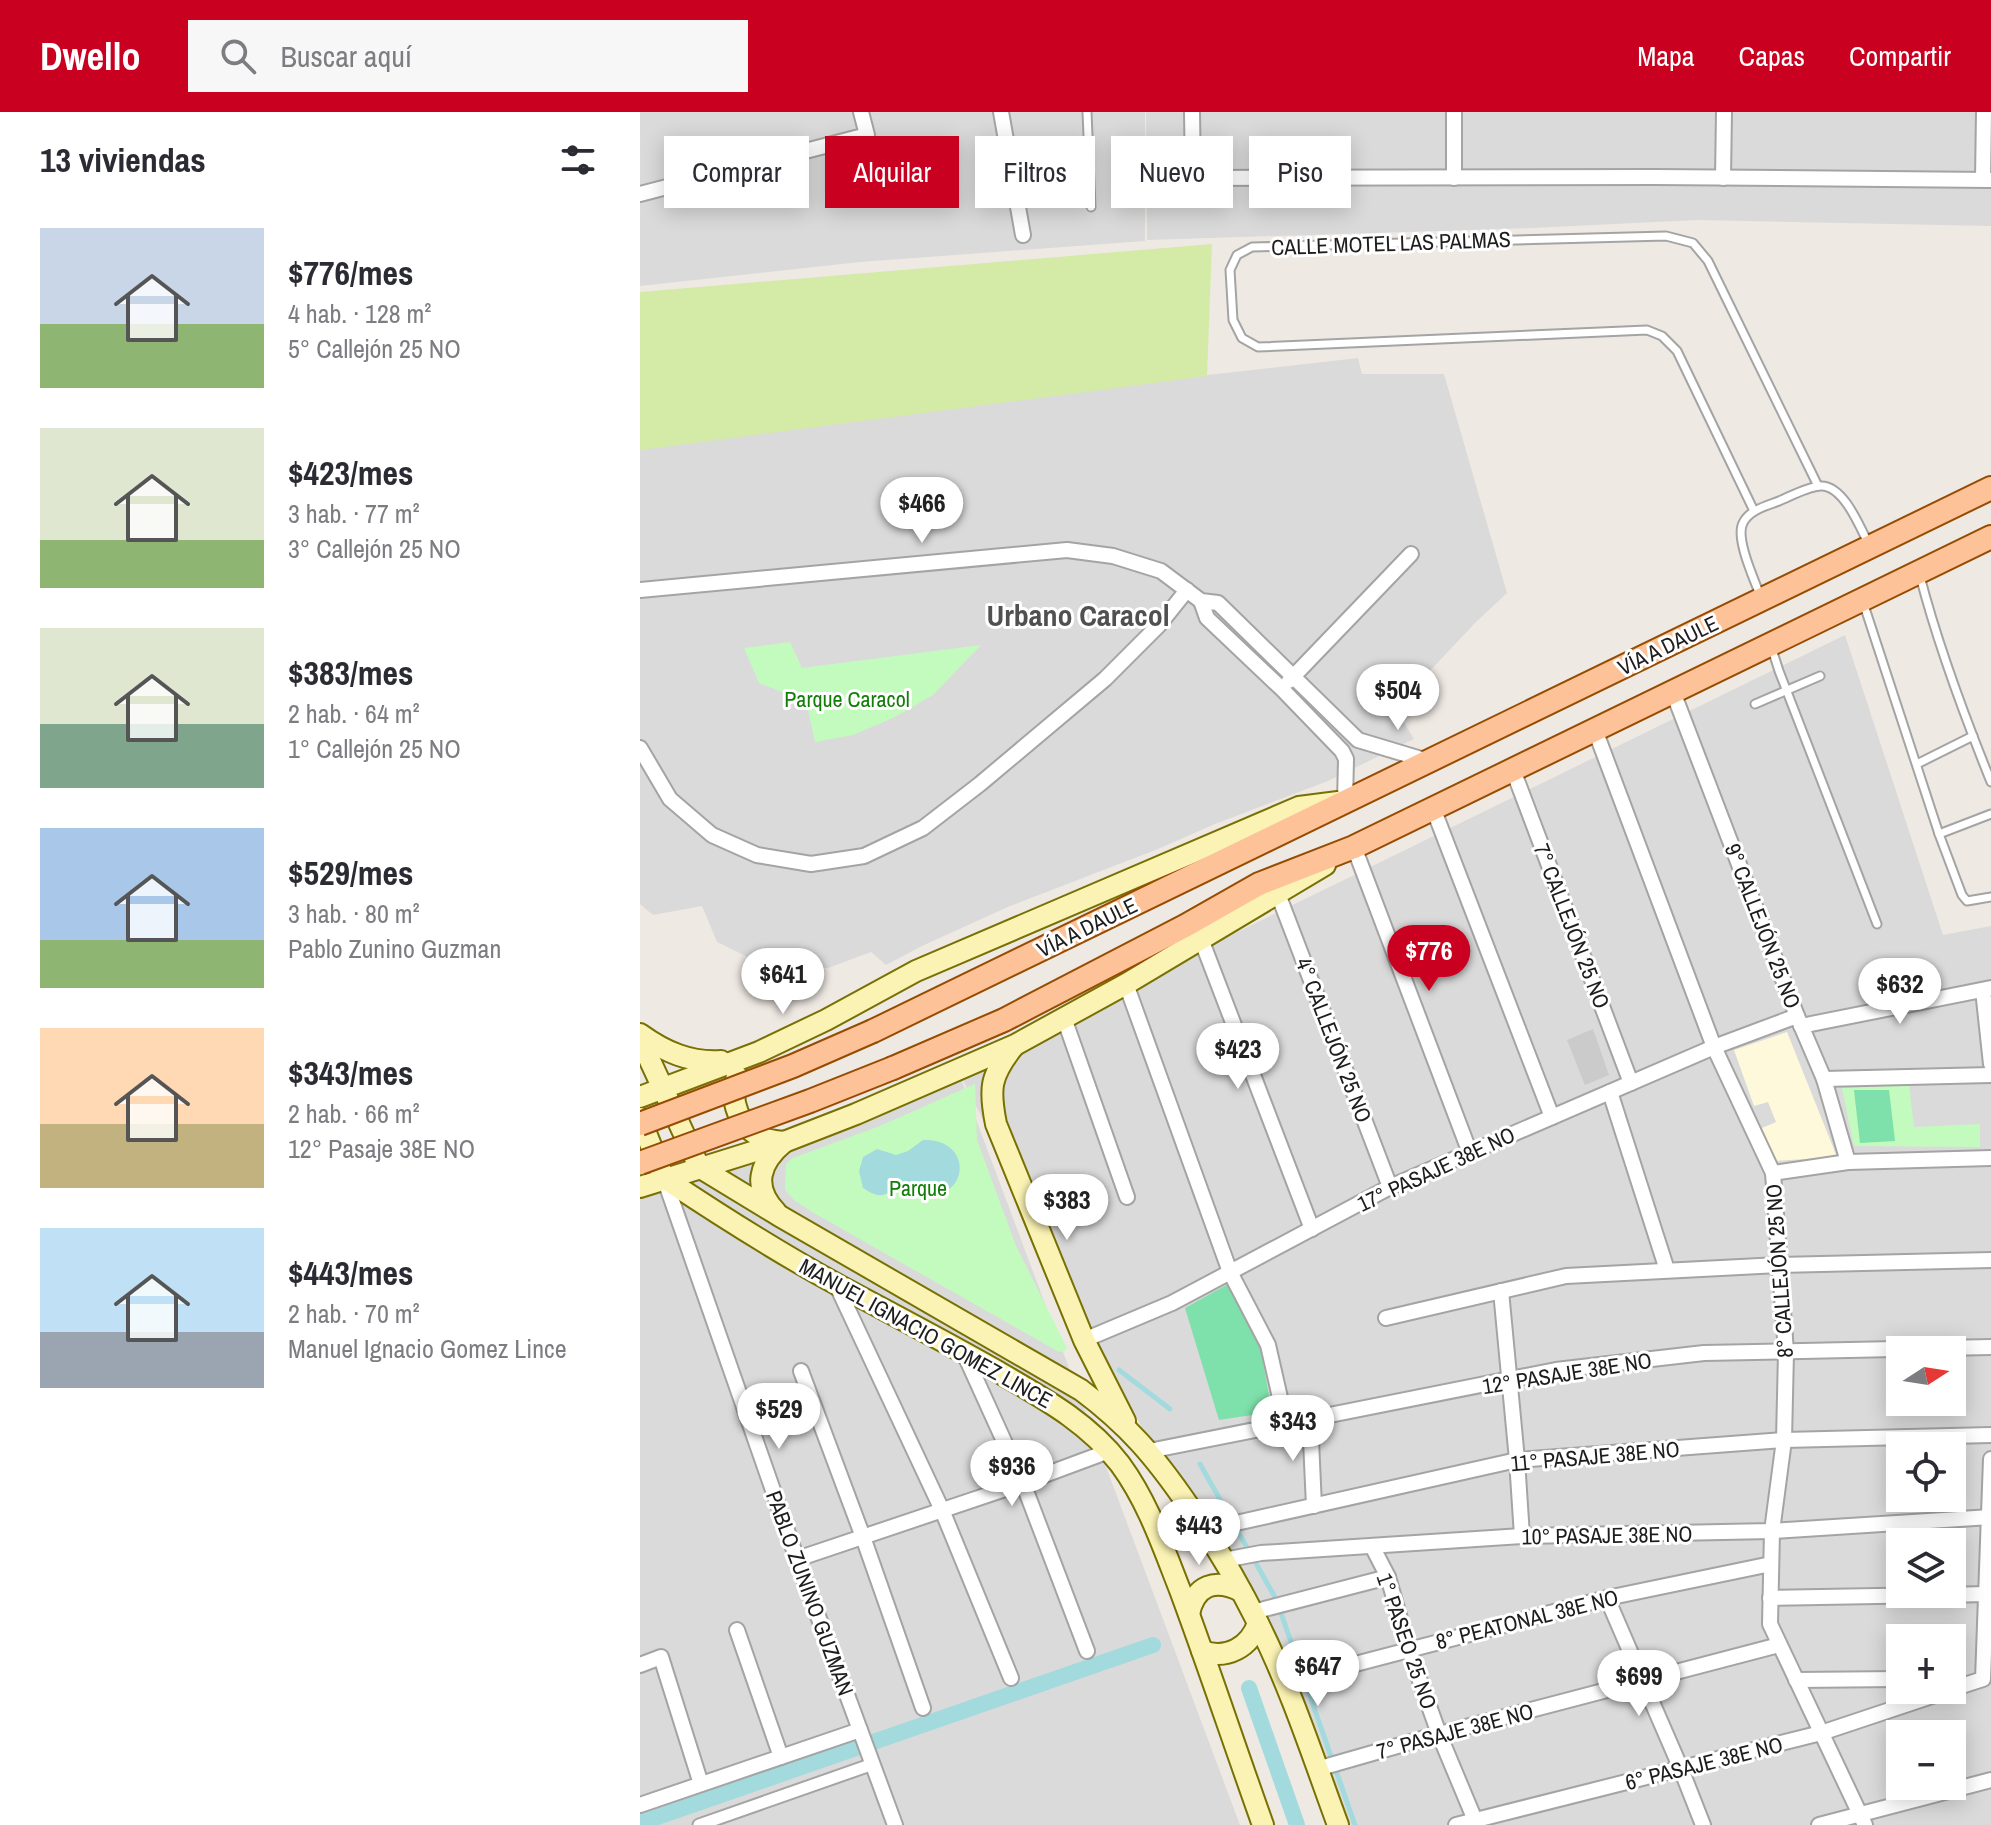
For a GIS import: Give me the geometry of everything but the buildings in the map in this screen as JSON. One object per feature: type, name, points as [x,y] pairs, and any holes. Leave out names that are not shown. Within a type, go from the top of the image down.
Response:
[{"type":"main road","name":"VÍA A DAULE","points":[[640,1121],[793,1066],[873,1031],[1991,488]]},
{"type":"main road","name":"VÍA A DAULE","points":[[640,1163],[810,1101],[1004,1020],[1259,884],[1354,847],[1991,537]]},
{"type":"main road","name":"VÍA A DAULE","points":[[640,1097],[759,1052],[916,971],[1299,807],[1345,802]]},
{"type":"main road","name":"VÍA A DAULE","points":[[640,1187],[784,1142],[1015,1045],[1126,984],[1354,847]]},
{"type":"main road","points":[[640,1036],[681,1057],[707,1062],[733,1061]]},
{"type":"main road","points":[[640,1036],[699,1167]]},
{"type":"main road","points":[[1015,1045],[1000,1063],[993,1081],[996,1124],[1084,1340],[1131,1432]]},
{"type":"main road","points":[[759,1052],[744,1063],[736,1079],[733,1097],[738,1115],[749,1130],[765,1139],[784,1142]]},
{"type":"main road","points":[[640,1121],[664,1178]]},
{"type":"main road","points":[[778,1215],[767,1203],[761,1186],[762,1168],[770,1153],[784,1142]]},
{"type":"main road","name":"MANUEL IGNACIO GOMEZ LINCE","points":[[699,1167],[1072,1385],[1114,1416],[1149,1451],[1205,1530],[1241,1591]]},
{"type":"main road","name":"MANUEL IGNACIO GOMEZ LINCE","points":[[664,1178],[741,1228],[1062,1409],[1086,1427],[1130,1479],[1147,1509],[1189,1614]]},
{"type":"main road","points":[[1263,1825],[1189,1614],[1194,1598],[1208,1587],[1225,1584],[1241,1591],[1256,1617],[1286,1685],[1338,1825]]},
{"type":"main road","points":[[1202,1651],[1222,1655],[1236,1650],[1250,1639],[1256,1617]]},
{"type":"street","points":[[640,194],[867,135],[861,112]]},
{"type":"street","points":[[1001,112],[1023,235]]},
{"type":"street","points":[[1192,112],[1193,178],[1987,180],[1984,112]]},
{"type":"street","points":[[1454,112],[1454,178]]},
{"type":"street","points":[[1723,178],[1724,112]]},
{"type":"street","points":[[640,590],[1067,550],[1113,556],[1161,571],[1201,601],[1218,603],[1358,740],[1428,761]]},
{"type":"street","points":[[1282,689],[1411,554]]},
{"type":"street","points":[[640,748],[670,799],[712,835],[757,855],[811,864],[864,856],[923,828],[980,784],[1105,679],[1159,625],[1187,590]]},
{"type":"street","points":[[1201,601],[1207,618],[1342,751],[1346,759],[1345,802]]},
{"type":"street","name":"9° CALLEJÓN 25 NO","points":[[1673,692],[1824,1079],[1848,1162]]},
{"type":"street","name":"8° CALLEJÓN 25 NO","points":[[1595,730],[1714,1047],[1773,1173],[1786,1352],[1784,1440],[1772,1531],[1770,1624],[1862,1820]]},
{"type":"street","name":"7° CALLEJÓN 25 NO","points":[[1513,770],[1631,1083]]},
{"type":"street","points":[[1433,808],[1552,1117]]},
{"type":"street","points":[[1354,847],[1470,1153]]},
{"type":"street","name":"4° CALLEJÓN 25 NO","points":[[1278,894],[1390,1187]]},
{"type":"street","points":[[1201,939],[1312,1229]]},
{"type":"street","points":[[1126,984],[1230,1272],[1268,1345],[1286,1424]]},
{"type":"street","points":[[1987,989],[1991,1064]]},
{"type":"street","name":"17° PASAJE 38E NO","points":[[1084,1340],[1172,1303],[1390,1187],[1714,1047],[1799,1021],[1987,989]]},
{"type":"street","points":[[1064,1018],[1127,1197]]},
{"type":"street","points":[[1824,1079],[1991,1075]]},
{"type":"street","points":[[1610,1092],[1667,1270]]},
{"type":"street","points":[[1773,1173],[1848,1162],[1991,1158]]},
{"type":"street","name":"PABLO ZUNINO GUZMAN","points":[[664,1178],[797,1559],[895,1825]]},
{"type":"street","points":[[1386,1318],[1566,1276],[1779,1265],[1991,1260]]},
{"type":"street","points":[[835,1283],[942,1510],[1011,1678]]},
{"type":"street","points":[[1501,1291],[1522,1536]]},
{"type":"street","name":"12° PASAJE 38E NO","points":[[1149,1451],[1556,1370],[1704,1353],[1991,1347]]},
{"type":"street","points":[[964,1353],[1023,1483],[1087,1651]]},
{"type":"street","points":[[801,1371],[923,1708]]},
{"type":"street","points":[[1310,1419],[1314,1506]]},
{"type":"street","name":"11° PASAJE 38E NO","points":[[1205,1530],[1517,1460],[1784,1440],[1991,1435]]},
{"type":"street","points":[[797,1559],[1109,1451]]},
{"type":"street","points":[[1966,1679],[1987,1679],[1991,1459]]},
{"type":"street","name":"10° PASAJE 38E NO","points":[[1224,1560],[1261,1553],[1522,1536],[1772,1531],[1990,1517]]},
{"type":"street","name":"1° PASEO 25 NO","points":[[1372,1546],[1388,1577],[1409,1650],[1439,1734],[1476,1823]]},
{"type":"street","name":"8° PEATONAL 38E NO","points":[[1286,1685],[1321,1673],[1607,1598],[1771,1564]]},
{"type":"street","points":[[1256,1617],[1388,1577]]},
{"type":"street","points":[[1770,1598],[1989,1594]]},
{"type":"street","points":[[1607,1598],[1703,1825]]},
{"type":"street","points":[[737,1630],[781,1757]]},
{"type":"street","name":"7° PASAJE 38E NO","points":[[1317,1769],[1779,1645]]},
{"type":"street","points":[[640,1665],[661,1657],[701,1784]]},
{"type":"street","points":[[1796,1680],[1886,1679]]},
{"type":"street","name":"6° PASAJE 38E NO","points":[[1966,1685],[1987,1679]]},
{"type":"street","name":"6° PASAJE 38E NO","points":[[1456,1825],[1476,1823],[1821,1733],[1909,1704]]},
{"type":"street","points":[[640,1805],[861,1732]]},
{"type":"street","points":[[699,1825],[872,1762]]},
{"type":"street","points":[[1819,1825],[1862,1820],[1991,1780]]},
{"type":"lane","points":[[1087,112],[1088,136]]},
{"type":"lane","name":"CALLE MOTEL LAS PALMAS","points":[[1754,511],[1677,351],[1662,336],[1647,330],[1258,347],[1242,338],[1233,320],[1230,270],[1237,255],[1252,247],[1634,236],[1666,236],[1693,243],[1708,261],[1818,486]]},
{"type":"lane","points":[[1761,599],[1741,536],[1742,524],[1754,511],[1818,486],[1830,487],[1843,498],[1870,547]]},
{"type":"lane","points":[[1919,572],[1930,616],[1991,782]]},
{"type":"lane","points":[[1862,599],[1962,895],[1967,901],[1991,897]]},
{"type":"lane","points":[[1771,644],[1877,924]]},
{"type":"lane","points":[[1755,704],[1820,676]]},
{"type":"lane","points":[[1917,764],[1973,736]]},
{"type":"lane","points":[[1939,834],[1991,814]]},
{"type":"shaded area","points":[[640,112],[1145,112],[1145,136],[1111,136],[1111,208],[1145,208],[1145,241],[860,262],[640,286]]},
{"type":"shaded area","points":[[1146,112],[1991,112],[1991,226],[1697,220],[1147,240],[1147,208],[1233,208],[1233,136],[1146,136]]},
{"type":"shaded area","points":[[1358,358],[1362,374],[1444,374],[1507,593],[1395,708],[1414,739],[1328,781],[1010,906],[886,965],[871,952],[828,968],[762,964],[717,942],[702,906],[653,915],[640,904],[640,446],[1047,393]]},
{"type":"shaded area","points":[[1845,635],[1943,935],[1991,926],[1991,1825],[1337,1825],[1282,1690],[1197,1535],[958,1071],[1240,1825],[640,1825],[640,1186],[957,1069]]},
{"type":"shaded area","points":[[1593,1029],[1609,1075],[1585,1085],[1567,1040]]},
{"type":"shaded area","points":[[1787,1032],[1837,1157],[1775,1161],[1762,1128],[1776,1122],[1768,1102],[1754,1106],[1734,1050]]},
{"type":"green space","points":[[1212,244],[1207,376],[640,450],[640,292]]},
{"type":"green space","name":"Parque Caracol","points":[[790,642],[802,668],[981,645],[933,695],[895,717],[853,735],[815,742],[806,701],[759,683],[744,648]]},
{"type":"green space","name":"Parque","points":[[975,1084],[977,1140],[1016,1246],[1067,1348],[1065,1351],[1059,1352],[814,1213],[785,1190],[786,1164],[793,1158],[880,1126]]},
{"type":"green space","points":[[1909,1085],[1914,1127],[1980,1124],[1980,1147],[1854,1146],[1842,1088]]},
{"type":"green space","points":[[1854,1090],[1889,1090],[1895,1141],[1860,1143]]},
{"type":"green space","points":[[1228,1284],[1260,1346],[1272,1412],[1219,1420],[1185,1308]]},
{"type":"water","points":[[923,1140],[949,1147],[956,1155],[960,1165],[959,1175],[946,1191],[930,1195],[904,1189],[876,1195],[863,1188],[859,1171],[863,1157],[877,1149],[896,1155]]},
{"type":"waterway","points":[[1119,1370],[1170,1409]]},
{"type":"waterway","points":[[1200,1464],[1276,1599],[1355,1825]]},
{"type":"waterway","points":[[640,1823],[1153,1645]]},
{"type":"waterway","points":[[1249,1688],[1297,1825]]},
{"type":"district","name":"Urbano Caracol","points":[[1078,616]]}]
